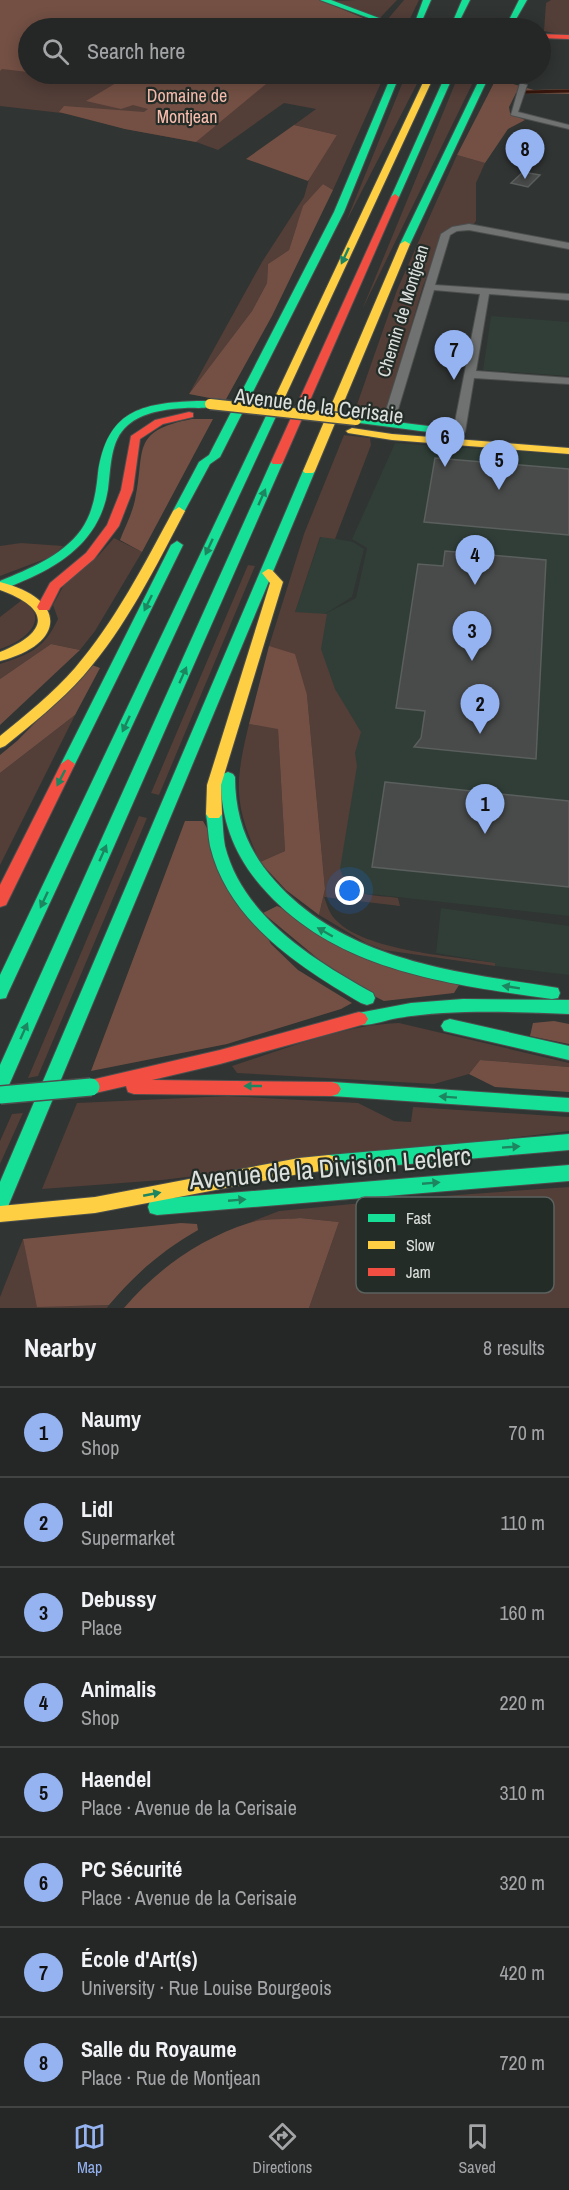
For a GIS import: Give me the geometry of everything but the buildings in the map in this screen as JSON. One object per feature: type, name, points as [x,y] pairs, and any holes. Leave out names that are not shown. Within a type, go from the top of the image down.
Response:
[{"type":"main road","points":[[324,0],[374,18]]},
{"type":"main road","points":[[419,18],[427,0]]},
{"type":"main road","points":[[458,18],[466,0]]},
{"type":"main road","points":[[513,18],[523,0]]},
{"type":"main road","points":[[551,36],[569,37]]},
{"type":"main road","points":[[0,743],[48,703],[88,660],[152,560],[205,462],[214,457],[339,212],[392,84]]},
{"type":"main road","points":[[0,993],[426,84]]},
{"type":"main road","points":[[0,1085],[446,84]]},
{"type":"main road","points":[[0,1204],[257,590],[268,573],[411,226],[481,84]]},
{"type":"main road","points":[[0,586],[51,564],[81,538],[101,504],[107,477],[110,441],[126,423],[150,411],[173,405],[209,409]]},
{"type":"main road","points":[[0,657],[21,651],[41,634],[46,625],[44,607],[55,586],[90,556],[113,526],[127,490],[131,451],[135,438],[159,422],[209,409]]},
{"type":"main road","name":"Avenue de la Cerisaie","points":[[209,409],[354,425],[402,438],[569,451]]},
{"type":"main road","name":"Avenue de la Cerisaie","points":[[354,425],[389,419],[459,432],[569,440]]},
{"type":"main road","points":[[0,901],[217,464],[214,457]]},
{"type":"main road","points":[[268,573],[277,582],[214,785],[213,825],[227,873],[262,925],[289,952],[323,975],[367,998]]},
{"type":"main road","points":[[0,586],[29,595],[44,607]]},
{"type":"main road","points":[[226,741],[232,751],[227,785],[228,805],[240,844],[270,889],[294,911],[350,946],[406,966],[447,976],[569,995]]},
{"type":"main road","points":[[91,1088],[220,1057],[382,1013],[449,1005],[569,1007]]},
{"type":"main road","points":[[450,1026],[569,1053]]},
{"type":"main road","points":[[0,1095],[91,1088],[277,1086],[569,1105]]},
{"type":"main road","points":[[11,1181],[0,1213],[95,1205],[299,1166],[569,1142]]},
{"type":"main road","name":"Avenue de la Division Leclerc","points":[[95,1205],[145,1208],[569,1173]]},
{"type":"street","points":[[523,85],[514,113],[569,127]]},
{"type":"street","name":"Chemin de Montjean","points":[[389,419],[446,234],[455,229],[469,227],[569,246]]},
{"type":"street","points":[[429,288],[569,297]]},
{"type":"street","points":[[459,432],[485,291]]},
{"type":"street","points":[[470,374],[569,381]]},
{"type":"shaded area","points":[[491,316],[569,322],[569,376],[483,370]]},
{"type":"shaded area","points":[[395,443],[569,455],[569,916],[325,889],[316,652],[325,614],[356,598],[367,548],[352,539]]},
{"type":"shaded area","points":[[321,536],[353,542],[364,549],[352,597],[323,615],[295,612]]},
{"type":"shaded area","points":[[441,908],[569,926],[569,975],[495,966],[495,963],[436,953]]},
{"type":"green space","name":"Domaine de Montjean","points":[[0,0],[305,18],[18,18],[18,84],[381,84],[333,190],[323,184],[297,225],[289,250],[268,264],[267,283],[252,311],[189,394],[262,262],[304,197],[310,176],[337,135],[294,125],[316,109],[284,103],[218,150],[196,142],[125,129],[70,114],[0,106]]},
{"type":"green space","points":[[0,0],[320,0],[363,18],[18,18],[18,71],[2,69],[0,71]]},
{"type":"green space","points":[[397,0],[380,18],[334,1]]},
{"type":"green space","points":[[404,0],[419,0],[410,18],[389,18]]},
{"type":"green space","points":[[551,0],[569,0],[569,36],[551,32],[551,18],[545,18],[546,3]]},
{"type":"green space","name":"Domaine de Montjean","points":[[114,84],[266,84],[196,142],[125,129],[59,112],[64,106],[144,112],[148,109],[133,105],[121,109],[86,101]]},
{"type":"green space","points":[[402,84],[417,84],[346,222]]},
{"type":"green space","points":[[455,84],[472,84],[362,310]]},
{"type":"green space","points":[[493,84],[513,84],[534,90],[569,89],[569,94],[516,93],[509,107],[510,113],[525,120],[508,129],[485,163],[457,155]]},
{"type":"green space","points":[[294,125],[337,135],[308,181],[246,159]]},
{"type":"green space","points":[[457,155],[485,163],[476,183],[476,221],[474,224],[446,232],[442,237],[423,286],[384,419],[353,416],[397,290]]},
{"type":"green space","points":[[323,184],[333,190],[272,316],[225,401],[189,394],[252,311],[267,283],[268,264],[289,250],[303,206]]},
{"type":"green space","points":[[192,419],[213,419],[142,552],[120,540],[134,505],[144,446],[149,437],[158,430]]},
{"type":"green space","points":[[344,435],[370,438],[371,445],[335,539],[320,537],[295,612],[327,614],[321,649],[335,689],[361,732],[355,753],[357,766],[340,869],[350,886],[356,890],[371,895],[398,898],[400,906],[324,897],[331,914],[343,926],[361,936],[407,950],[495,963],[495,966],[384,950],[366,943],[319,915],[325,889],[307,695],[269,646],[304,534]]},
{"type":"green space","points":[[114,538],[142,552],[95,631],[80,650],[51,644],[0,679],[0,664],[28,653],[47,638],[58,619],[53,605],[65,583],[99,555]]},
{"type":"green space","points":[[21,543],[63,546],[53,556],[0,576],[0,546]]},
{"type":"green space","points":[[248,565],[255,566],[159,795],[151,793]]},
{"type":"green space","points":[[22,600],[31,607],[35,615],[35,622],[18,641],[0,649],[0,617]]},
{"type":"green space","points":[[51,644],[80,650],[0,725],[0,679]]},
{"type":"green space","points":[[269,646],[295,654],[307,695],[325,889],[319,915],[286,890],[260,862],[285,851],[278,729],[249,724]]},
{"type":"green space","points":[[92,665],[100,668],[75,715],[0,773],[0,755],[17,741]]},
{"type":"green space","points":[[75,715],[0,865],[0,773]]},
{"type":"green space","points":[[249,724],[278,728],[285,851],[260,862],[245,825],[239,794],[241,764]]},
{"type":"green space","points":[[139,816],[147,818],[38,1076],[28,1078]]},
{"type":"green space","points":[[185,821],[203,821],[271,944],[298,970],[352,1003],[341,1009],[227,1044],[91,1071]]},
{"type":"green space","points":[[277,906],[459,985],[454,993],[384,1001],[346,982],[263,913]]},
{"type":"green space","points":[[554,1021],[569,1024],[569,1044],[530,1036],[533,1023]]},
{"type":"green space","points":[[399,1023],[569,1063],[569,1067],[480,1060],[469,1074],[434,1084],[237,1073],[232,1066],[335,1033]]},
{"type":"green space","points":[[480,1060],[569,1067],[569,1092],[495,1087],[469,1074]]},
{"type":"green space","points":[[228,1096],[358,1103],[394,1121],[411,1122],[413,1107],[569,1117],[569,1131],[162,1180],[42,1189],[77,1103]]},
{"type":"green space","points":[[23,1113],[0,1164],[0,1141],[12,1114]]},
{"type":"green space","points":[[569,1187],[569,1308],[309,1308],[339,1222],[300,1218],[251,1222],[279,1211],[356,1204],[356,1293],[554,1293],[554,1197],[429,1197]]},
{"type":"green space","points":[[300,1218],[339,1222],[309,1308],[124,1308],[165,1268],[214,1237],[255,1221]]},
{"type":"green space","points":[[181,1223],[197,1224],[198,1230],[150,1263],[109,1305],[37,1307],[23,1239]]},
{"type":"green space","points":[[23,1239],[38,1306],[109,1305],[107,1308],[0,1308],[0,1297]]},
{"type":"waterway","points":[[525,92],[569,91]]},
{"type":"traffic: fast","points":[[324,0],[374,18]]},
{"type":"traffic: fast","points":[[419,18],[427,0]]},
{"type":"traffic: fast","points":[[458,18],[466,0]]},
{"type":"traffic: fast","points":[[513,18],[523,0]]},
{"type":"traffic: fast","points":[[179,511],[205,462],[214,457],[339,212],[392,84]]},
{"type":"traffic: fast","points":[[395,197],[446,84]]},
{"type":"traffic: fast","points":[[405,244],[481,84]]},
{"type":"traffic: fast","points":[[0,993],[280,397]]},
{"type":"traffic: fast","points":[[0,586],[59,557],[87,530],[100,499],[110,443],[116,431],[126,421],[152,409],[182,404],[210,404]]},
{"type":"traffic: fast","points":[[356,420],[436,430]]},
{"type":"traffic: fast","points":[[0,1085],[277,462]]},
{"type":"traffic: fast","points":[[0,1204],[309,471]]},
{"type":"traffic: fast","points":[[68,764],[177,545]]},
{"type":"traffic: fast","points":[[228,777],[229,803],[234,827],[250,860],[284,902],[316,927],[352,946],[390,961],[430,972],[552,993]]},
{"type":"traffic: fast","points":[[214,814],[218,846],[228,875],[244,901],[264,925],[288,946],[340,983],[367,998]]},
{"type":"traffic: fast","points":[[359,1019],[385,1013],[437,1007],[490,1005],[569,1007]]},
{"type":"traffic: fast","points":[[450,1026],[569,1053]]},
{"type":"traffic: fast","points":[[0,1095],[91,1087]]},
{"type":"traffic: fast","points":[[332,1089],[569,1105]]},
{"type":"traffic: fast","points":[[329,1163],[569,1142]]},
{"type":"traffic: fast","points":[[157,1207],[569,1173]]},
{"type":"traffic: slow","points":[[280,397],[426,84]]},
{"type":"traffic: slow","points":[[309,471],[405,244]]},
{"type":"traffic: slow","points":[[210,404],[356,420]]},
{"type":"traffic: slow","points":[[352,431],[392,437],[569,451]]},
{"type":"traffic: slow","points":[[0,743],[60,691],[94,654],[134,594],[179,511]]},
{"type":"traffic: slow","points":[[214,814],[214,785],[277,582],[268,573]]},
{"type":"traffic: slow","points":[[0,586],[20,593],[34,602],[43,611],[45,621],[42,631],[34,640],[0,657]]},
{"type":"traffic: slow","points":[[0,1214],[95,1205],[299,1166],[329,1163]]},
{"type":"traffic: jam","points":[[551,36],[569,37]]},
{"type":"traffic: jam","points":[[277,462],[395,197]]},
{"type":"traffic: jam","points":[[44,607],[55,586],[90,556],[113,526],[127,490],[135,438],[159,422],[189,415]]},
{"type":"traffic: jam","points":[[0,901],[68,764]]},
{"type":"traffic: jam","points":[[91,1087],[220,1057],[359,1019]]},
{"type":"traffic: jam","points":[[134,1087],[332,1089]]},
{"type":"place","name":"Salle du Royaume","points":[[525,179]]},
{"type":"place","name":"École d'Art(s)","points":[[454,380]]},
{"type":"place","name":"PC Sécurité","points":[[445,467]]},
{"type":"place","name":"Haendel","points":[[499,490]]},
{"type":"place","name":"Animalis","points":[[475,585]]},
{"type":"place","name":"Debussy","points":[[472,661]]},
{"type":"place","name":"Lidl","points":[[480,734]]},
{"type":"place","name":"Naumy","points":[[485,834]]}]
